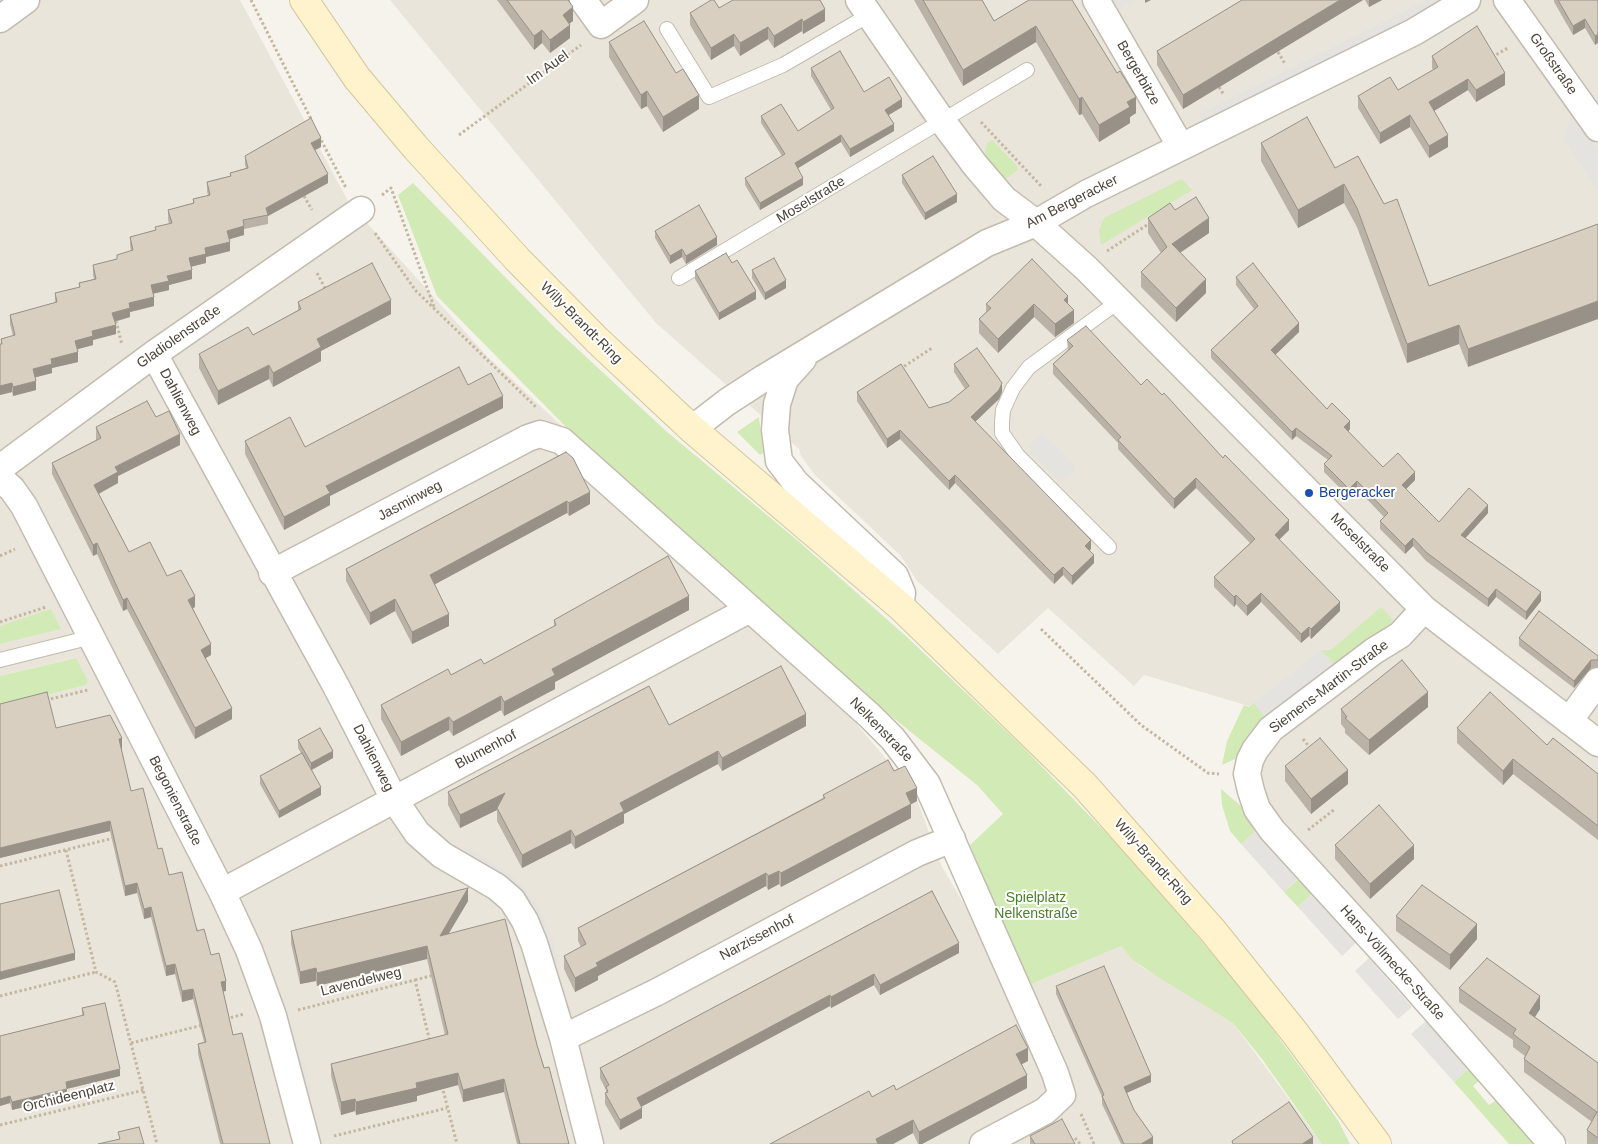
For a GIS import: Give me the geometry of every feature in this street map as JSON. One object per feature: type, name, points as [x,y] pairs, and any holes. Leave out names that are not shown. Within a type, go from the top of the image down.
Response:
[{"type":"main road","name":"Willy-Brandt-Ring","points":[[304,0],[357,78],[434,168],[518,260],[598,341],[692,429],[900,606],[1064,766],[1149,856],[1268,997],[1377,1144]]},
{"type":"street","points":[[0,19],[26,0]]},
{"type":"street","points":[[583,0],[602,25],[636,0]]},
{"type":"street","name":"Bergerbitze","points":[[1096,0],[1181,147]]},
{"type":"street","name":"Am Bergeracker","points":[[692,429],[727,402],[813,347],[987,242],[1036,223],[1086,194],[1414,32],[1467,0]]},
{"type":"street","name":"Großstraße","points":[[1507,0],[1598,128]]},
{"type":"street","name":"Moselstraße","points":[[864,8],[974,165],[1004,199],[1036,223],[1119,301],[1424,609],[1598,743]]},
{"type":"street","name":"Gladiolenstraße","points":[[0,468],[154,354],[361,210]]},
{"type":"street","points":[[813,347],[785,378],[777,404],[775,430],[779,461],[796,483],[895,576],[902,593],[900,606]]},
{"type":"street","name":"Dahlienweg","points":[[154,354],[272,573],[336,686],[394,799],[417,833],[442,855],[479,875],[512,900],[525,921],[534,944],[562,1038],[590,1144]]},
{"type":"street","name":"Jasminweg","points":[[272,573],[528,438],[540,434],[550,436]]},
{"type":"street","name":"Nelkenstraße","points":[[550,436],[562,440],[870,716],[893,739],[927,784],[1055,1073],[1062,1095],[1045,1111],[983,1144]]},
{"type":"street","name":"Begonienstraße","points":[[0,478],[12,488],[24,506],[222,892],[249,950],[272,1012],[307,1144]]},
{"type":"street","name":"Blumenhof","points":[[222,892],[750,609]]},
{"type":"street","name":"Siemens-Martin-Straße","points":[[1247,774],[1255,750],[1271,730],[1374,651],[1400,635],[1424,609]]},
{"type":"street","points":[[1569,721],[1598,681]]},
{"type":"street","name":"Hans-Völlmecke-Straße","points":[[1247,774],[1257,809],[1272,830],[1406,977],[1552,1144]]},
{"type":"street","name":"Narzissenhof","points":[[562,1038],[657,992],[917,854],[952,839]]},
{"type":"lane","name":"Moselstraße","points":[[668,28],[709,97],[784,65],[864,8]]},
{"type":"lane","points":[[943,122],[1027,70]]},
{"type":"lane","name":"Moselstraße","points":[[679,278],[943,122]]},
{"type":"lane","points":[[1109,547],[1018,456],[1002,433],[1002,422],[1003,410],[1013,388],[1029,367],[1119,301]]},
{"type":"lane","points":[[0,660],[92,637]]},
{"type":"path","points":[[251,0],[314,125]]},
{"type":"path","name":"Im Auel","points":[[459,135],[592,37],[602,25]]},
{"type":"path","points":[[1278,52],[1287,67]]},
{"type":"path","points":[[1219,87],[1225,97]]},
{"type":"path","points":[[967,107],[1037,184],[1046,190]]},
{"type":"path","points":[[318,133],[340,178],[416,291],[536,407],[550,436]]},
{"type":"path","points":[[391,188],[435,310]]},
{"type":"path","points":[[1103,254],[1154,220]]},
{"type":"path","points":[[895,372],[932,348]]},
{"type":"path","points":[[0,622],[72,598]]},
{"type":"path","points":[[1041,629],[1141,725],[1208,773],[1247,774]]},
{"type":"path","points":[[39,702],[116,684]]},
{"type":"path","points":[[1305,832],[1335,809]]},
{"type":"path","points":[[0,866],[123,835]]},
{"type":"path","points":[[66,850],[96,972]]},
{"type":"path","points":[[0,996],[96,972],[115,982],[157,1144]]},
{"type":"path","points":[[415,980],[442,974]]},
{"type":"path","name":"Lavendelweg","points":[[222,1020],[272,1012],[415,980],[432,1048]]},
{"type":"path","points":[[130,1043],[204,1024]]},
{"type":"path","points":[[441,1084],[457,1144]]},
{"type":"path","name":"Orchideenplatz","points":[[0,1125],[144,1090]]},
{"type":"path","points":[[307,1144],[448,1108]]},
{"type":"path","points":[[1076,1138],[1080,1144]]},
{"type":"shaded area","points":[[0,0],[240,0],[349,203],[486,355],[772,623],[902,778],[917,800],[942,867],[975,923],[1029,985],[1121,946],[1140,966],[1233,1023],[1322,1144],[0,1144],[0,707],[86,685],[88,681],[75,658],[0,676],[0,644],[60,629],[25,620],[0,626]]},
{"type":"shaded area","points":[[390,0],[1598,0],[1598,1144],[1569,1144],[1280,825],[1254,782],[1249,706],[1144,675],[1134,686],[1048,608],[998,654],[917,581],[901,556],[815,475],[801,456],[799,449],[656,323]]},
{"type":"shaded area","points":[[1113,0],[1137,0],[1119,10]]},
{"type":"shaded area","points":[[1426,0],[1443,0],[1411,19],[1203,122],[1199,114]]},
{"type":"shaded area","points":[[1572,115],[1598,151],[1598,191],[1563,139]]},
{"type":"shaded area","points":[[1042,432],[1077,468],[1062,483],[1027,447]]},
{"type":"shaded area","points":[[34,544],[61,595],[54,598],[28,547]]},
{"type":"shaded area","points":[[1321,650],[1335,665],[1267,720],[1254,703]]},
{"type":"shaded area","points":[[1515,691],[1557,722],[1548,726],[1507,695]]},
{"type":"shaded area","points":[[1255,832],[1298,879],[1284,892],[1241,844]]},
{"type":"shaded area","points":[[466,846],[507,872],[527,891],[540,911],[552,937],[559,962],[548,965],[540,942],[461,857]]},
{"type":"shaded area","points":[[1312,894],[1356,943],[1342,956],[1298,907]]},
{"type":"shaded area","points":[[1369,958],[1412,1007],[1398,1019],[1355,971]]},
{"type":"shaded area","points":[[1426,1021],[1468,1069],[1454,1082],[1411,1034]]},
{"type":"shaded area","points":[[294,1031],[313,1097],[306,1100],[287,1033]]},
{"type":"green space","points":[[992,140],[1017,166],[1018,170],[1004,180],[985,154],[987,143]]},
{"type":"green space","points":[[1182,179],[1192,190],[1101,245],[1099,231],[1104,218]]},
{"type":"green space","name":"Spielplatz Nelkenstraße","points":[[413,183],[555,328],[666,431],[797,540],[908,638],[1023,747],[1135,863],[1248,996],[1339,1122],[1350,1144],[1322,1144],[1262,1059],[1233,1023],[1156,976],[1133,960],[1121,946],[1029,985],[970,845],[1003,814],[977,785],[856,688],[566,427],[437,296],[398,195]]},
{"type":"green space","points":[[759,417],[763,453],[760,455],[737,432]]},
{"type":"green space","points":[[1381,607],[1393,620],[1386,629],[1358,646],[1335,665],[1321,650],[1331,650]]},
{"type":"green space","points":[[51,609],[61,629],[0,644],[0,626]]},
{"type":"green space","points":[[76,658],[88,681],[86,685],[0,707],[0,676]]},
{"type":"green space","points":[[1254,703],[1267,720],[1245,744],[1237,758],[1222,765],[1227,741],[1244,705],[1249,707]]},
{"type":"green space","points":[[1221,789],[1240,805],[1255,832],[1241,844],[1230,831],[1222,805]]},
{"type":"green space","points":[[1303,875],[1313,893],[1298,907],[1284,892]]},
{"type":"green space","points":[[1475,1067],[1483,1085],[1479,1081],[1473,1086],[1489,1105],[1496,1100],[1536,1144],[1509,1144],[1454,1082],[1468,1069]]},
{"type":"building","points":[[507,0],[568,0],[573,7],[563,15],[570,25],[550,40],[542,30],[534,36]]},
{"type":"building","points":[[714,0],[719,8],[733,0],[820,0],[825,9],[803,22],[802,19],[774,36],[768,27],[740,43],[734,34],[711,48],[690,13]]},
{"type":"building","points":[[923,0],[982,0],[994,21],[1029,0],[1072,0],[1117,73],[1120,71],[1136,97],[1127,102],[1130,107],[1099,125],[1082,97],[1079,99],[1036,26],[963,70]]},
{"type":"building","points":[[1242,0],[1340,0],[1183,95],[1157,51]]},
{"type":"building","points":[[1558,0],[1598,0],[1598,34],[1595,36],[1585,19],[1573,26]]},
{"type":"building","points":[[644,21],[676,73],[683,69],[699,95],[663,117],[647,91],[641,95],[609,42]]},
{"type":"building","points":[[1477,26],[1505,73],[1476,90],[1468,79],[1429,102],[1448,135],[1429,146],[1410,115],[1380,133],[1358,96],[1390,77],[1398,90],[1438,67],[1432,56]]},
{"type":"building","points":[[840,51],[864,92],[889,77],[902,99],[885,110],[894,124],[850,149],[841,135],[795,163],[803,178],[760,203],[745,178],[785,154],[761,116],[781,104],[798,131],[834,108],[811,68]]},
{"type":"building","points":[[1307,117],[1335,168],[1358,156],[1384,204],[1397,199],[1429,286],[1598,224],[1598,301],[1468,349],[1459,325],[1407,344],[1357,208],[1344,184],[1298,210],[1261,143]]},
{"type":"building","points":[[311,118],[321,138],[311,143],[328,174],[266,208],[268,215],[243,220],[244,226],[227,231],[230,242],[205,248],[206,254],[189,258],[192,270],[167,276],[169,281],[151,285],[154,297],[129,303],[130,308],[112,313],[116,325],[92,331],[93,336],[75,341],[78,352],[51,359],[52,364],[33,369],[36,381],[13,387],[12,383],[0,386],[1,339],[15,335],[10,315],[57,302],[55,293],[80,287],[79,283],[96,279],[93,265],[117,259],[117,255],[133,250],[130,237],[156,230],[155,227],[172,223],[168,210],[194,203],[193,199],[210,195],[207,182],[231,176],[230,173],[248,168],[245,156]]},
{"type":"building","points":[[933,156],[957,194],[925,213],[902,175]]},
{"type":"building","points":[[1196,197],[1209,218],[1172,244],[1206,279],[1176,308],[1141,272],[1167,247],[1148,218],[1170,203],[1175,210]]},
{"type":"building","points":[[699,205],[717,237],[686,256],[682,249],[670,256],[655,231]]},
{"type":"building","points":[[726,253],[732,263],[737,260],[756,291],[719,313],[695,271]]},
{"type":"building","points":[[774,258],[786,280],[765,293],[752,270]]},
{"type":"building","points":[[1032,259],[1068,296],[1064,300],[1074,310],[1055,324],[1034,304],[998,339],[979,319],[991,308],[986,304]]},
{"type":"building","points":[[372,263],[391,300],[317,339],[321,347],[273,373],[269,365],[218,391],[199,354],[248,327],[253,335],[301,309],[298,302]]},
{"type":"building","points":[[1253,263],[1299,323],[1271,350],[1327,409],[1332,403],[1350,421],[1344,427],[1383,467],[1398,453],[1415,472],[1402,485],[1439,522],[1469,488],[1488,505],[1461,535],[1541,592],[1526,612],[1496,589],[1488,599],[1426,552],[1413,538],[1405,546],[1380,521],[1388,513],[1357,481],[1349,489],[1324,464],[1332,456],[1296,428],[1292,432],[1211,350],[1258,306],[1236,277]]},
{"type":"building","points":[[1086,326],[1141,385],[1147,379],[1162,395],[1164,393],[1223,458],[1225,455],[1289,520],[1275,535],[1340,602],[1311,629],[1309,627],[1301,634],[1261,593],[1247,606],[1236,595],[1234,597],[1214,577],[1255,539],[1196,478],[1174,499],[1118,440],[1121,437],[1053,364],[1073,346],[1067,340]]},
{"type":"building","points":[[977,348],[1002,383],[999,390],[971,417],[1091,540],[1085,546],[1094,555],[1072,576],[1063,567],[1054,575],[955,475],[949,481],[900,430],[887,439],[857,392],[901,364],[929,408],[949,402],[969,386],[954,364]]},
{"type":"building","points":[[459,367],[468,385],[491,373],[503,396],[326,486],[330,493],[284,517],[245,441],[290,417],[305,447]]},
{"type":"building","points":[[147,401],[156,417],[169,411],[180,434],[115,467],[118,472],[94,485],[129,552],[150,542],[167,576],[181,570],[195,596],[188,600],[211,644],[201,650],[232,708],[195,728],[127,598],[123,600],[97,543],[93,545],[52,463],[101,438],[96,427]]},
{"type":"building","points":[[566,452],[573,458],[590,492],[569,503],[567,501],[430,575],[449,614],[412,632],[395,599],[370,613],[346,569]]},
{"type":"building","points":[[668,556],[689,596],[552,669],[555,675],[504,702],[501,696],[453,722],[449,717],[401,742],[381,705],[448,669],[451,675],[481,659],[484,664],[556,625],[554,620]]},
{"type":"building","points":[[1539,611],[1598,656],[1598,660],[1591,660],[1574,681],[1519,638]]},
{"type":"building","points":[[1402,660],[1428,692],[1369,740],[1345,718],[1347,717],[1341,709]]},
{"type":"building","points":[[781,666],[806,714],[722,758],[718,751],[620,803],[624,811],[575,837],[571,830],[522,855],[497,808],[505,793],[460,815],[448,792],[649,686],[669,725]]},
{"type":"building","points":[[47,692],[56,728],[110,715],[122,738],[119,739],[131,791],[143,788],[158,849],[162,848],[169,875],[182,872],[197,931],[204,929],[211,955],[219,953],[226,981],[221,982],[233,1035],[242,1033],[270,1144],[223,1144],[198,1044],[206,1042],[193,989],[182,991],[175,964],[166,966],[151,907],[144,909],[137,883],[125,886],[110,821],[0,848],[0,704]]},
{"type":"building","points":[[1490,692],[1547,745],[1553,738],[1598,774],[1598,826],[1513,759],[1503,771],[1457,728]]},
{"type":"building","points":[[320,728],[333,751],[311,763],[298,740]]},
{"type":"building","points":[[1320,738],[1348,770],[1311,799],[1285,766]]},
{"type":"building","points":[[302,753],[321,787],[279,811],[260,776]]},
{"type":"building","points":[[888,760],[894,771],[905,766],[917,788],[906,793],[911,804],[781,873],[779,871],[768,876],[766,873],[596,963],[598,966],[575,978],[564,956],[586,944],[578,928],[825,798],[823,795]]},
{"type":"building","points":[[1379,805],[1414,845],[1370,884],[1335,845]]},
{"type":"building","points":[[1422,885],[1477,924],[1450,955],[1396,916]]},
{"type":"building","points":[[468,888],[440,936],[505,919],[537,1045],[544,1068],[549,1067],[569,1144],[520,1144],[504,1079],[463,1090],[458,1073],[416,1083],[417,1088],[356,1102],[355,1099],[341,1102],[331,1064],[448,1034],[427,946],[317,973],[316,968],[300,972],[291,931]]},
{"type":"building","points":[[59,890],[75,953],[0,972],[0,904]]},
{"type":"building","points":[[932,891],[959,943],[880,985],[874,974],[831,997],[830,995],[637,1098],[642,1108],[620,1120],[605,1093],[608,1092],[606,1087],[609,1085],[600,1068]]},
{"type":"building","points":[[1487,958],[1540,996],[1529,1013],[1598,1063],[1598,1138],[1587,1130],[1597,1112],[1524,1059],[1530,1047],[1513,1034],[1516,1029],[1459,988]]},
{"type":"building","points":[[1104,966],[1151,1075],[1124,1087],[1134,1110],[1153,1137],[1141,1144],[1124,1144],[1056,986]]},
{"type":"building","points":[[105,1003],[120,1069],[66,1082],[67,1089],[12,1102],[10,1096],[0,1099],[0,1036],[84,1015],[82,1008]]},
{"type":"building","points":[[1016,1025],[1028,1048],[1016,1054],[1027,1075],[919,1132],[913,1120],[876,1139],[878,1144],[770,1144],[869,1091],[872,1097],[894,1085],[896,1090]]},
{"type":"building","points":[[1289,1102],[1313,1137],[1302,1144],[1233,1144],[1232,1141]]},
{"type":"building","points":[[1062,1119],[1075,1144],[1035,1144],[1030,1136]]},
{"type":"building","points":[[139,1127],[144,1144],[98,1144],[120,1139],[118,1132]]},
{"type":"place","name":"Bergeracker","points":[[1309,493]]}]
